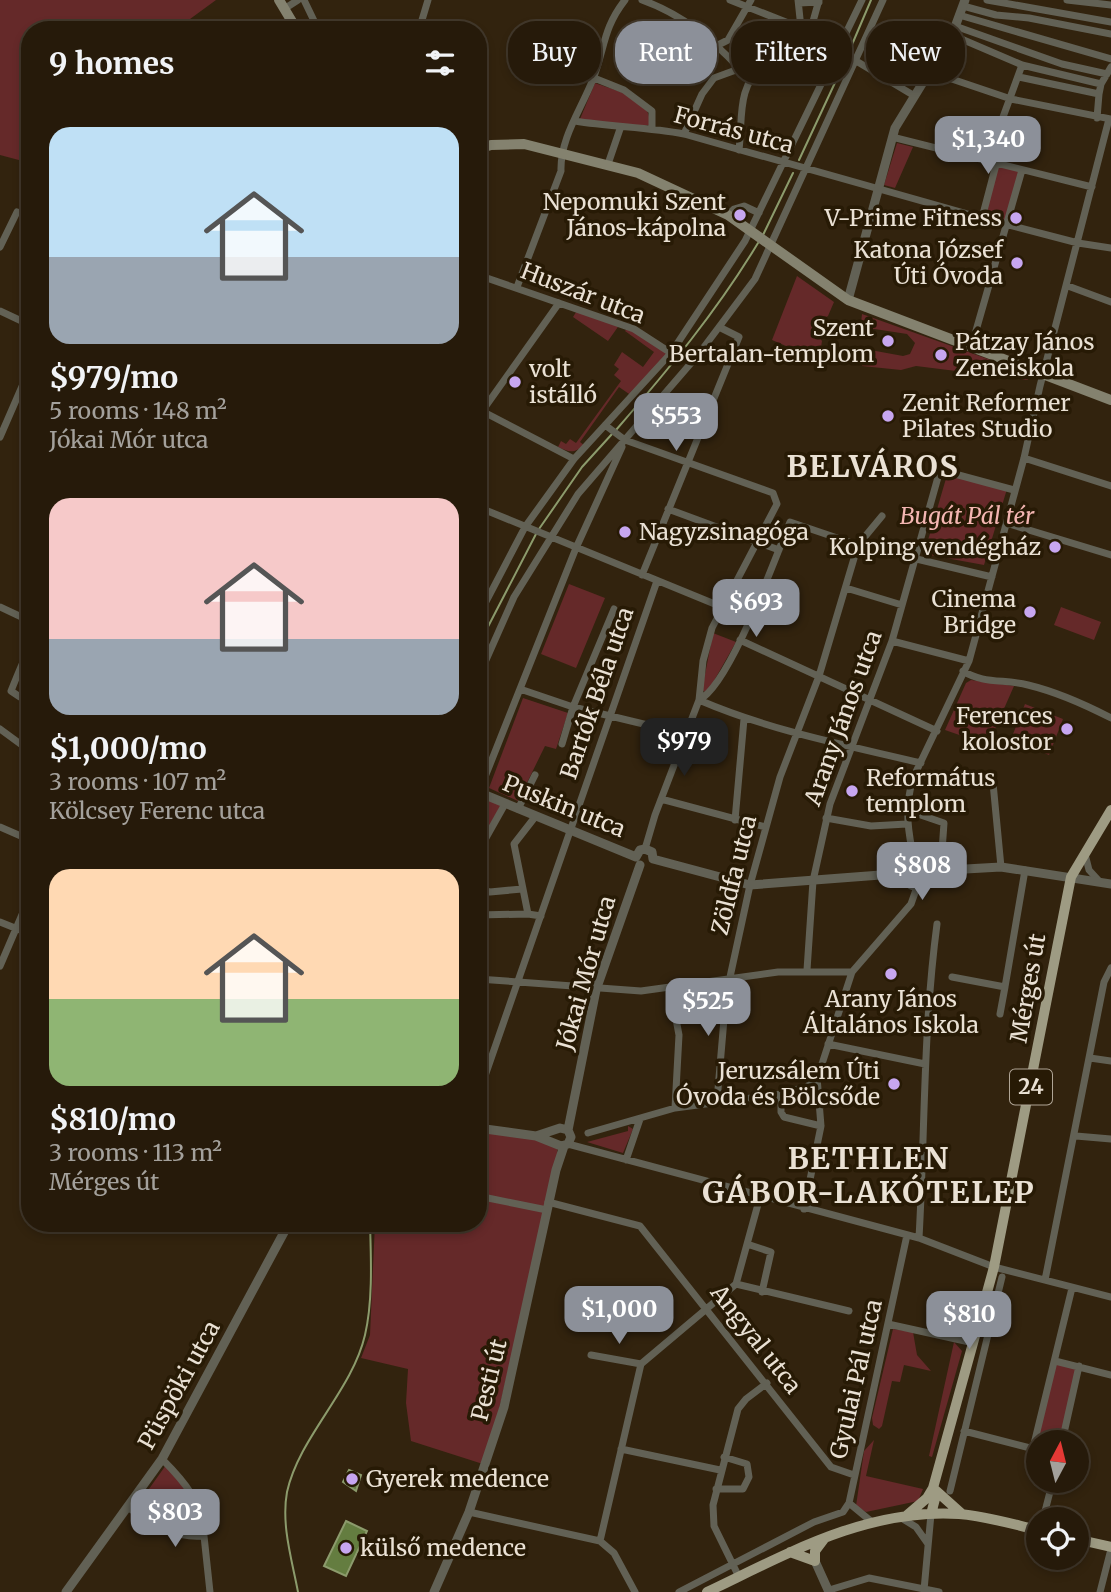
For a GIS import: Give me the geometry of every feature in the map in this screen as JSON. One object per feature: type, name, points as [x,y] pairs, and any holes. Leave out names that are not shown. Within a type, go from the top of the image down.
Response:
[{"type":"main road","points":[[281,4],[291,21]]},
{"type":"main road","points":[[487,146],[524,144],[608,164],[680,191],[728,215],[848,299],[1111,400]]},
{"type":"main road","name":"24","points":[[1071,877],[1111,810]]},
{"type":"main road","name":"Mérges út","points":[[931,1514],[935,1499],[933,1488],[994,1266],[1071,877]]},
{"type":"main road","points":[[902,1517],[916,1509],[933,1488],[962,1514]]},
{"type":"main road","points":[[707,1592],[807,1544],[872,1522],[931,1514],[962,1514],[1026,1527]]},
{"type":"main road","points":[[790,1552],[815,1561],[815,1551],[826,1537]]},
{"type":"main road","points":[[1089,1542],[1111,1548]]},
{"type":"street","points":[[281,4],[298,0]]},
{"type":"street","points":[[304,0],[314,21]]},
{"type":"street","points":[[422,21],[428,0]]},
{"type":"street","points":[[601,49],[605,32],[625,0]]},
{"type":"street","points":[[642,0],[684,18],[699,35],[720,44],[731,58]]},
{"type":"street","points":[[730,0],[749,3],[786,21]]},
{"type":"street","points":[[852,23],[862,0]]},
{"type":"street","points":[[487,658],[514,597],[548,537],[590,479],[721,328],[755,279],[772,248],[883,0]]},
{"type":"street","points":[[987,0],[1111,22]]},
{"type":"street","points":[[1067,0],[1111,5]]},
{"type":"street","points":[[800,21],[798,1],[819,1],[813,21]]},
{"type":"street","points":[[720,44],[728,40],[749,3]]},
{"type":"street","points":[[962,7],[1111,34]]},
{"type":"street","points":[[962,7],[1029,38],[1111,59]]},
{"type":"street","points":[[965,35],[1062,64],[1109,70],[1101,84],[1097,118]]},
{"type":"street","points":[[965,37],[1022,65],[1101,84]]},
{"type":"street","points":[[852,56],[913,95]]},
{"type":"street","points":[[982,218],[996,164],[998,141],[1022,65]]},
{"type":"street","points":[[684,134],[708,84],[714,78],[731,71]]},
{"type":"street","points":[[1019,77],[1068,90],[1099,94]]},
{"type":"street","points":[[601,81],[638,98],[652,111],[652,128]]},
{"type":"street","points":[[915,864],[906,810],[912,778],[969,661],[1024,458],[1110,119],[1011,99],[965,83]]},
{"type":"street","points":[[517,287],[561,171],[561,153],[591,84]]},
{"type":"street","points":[[739,150],[739,120],[748,84]]},
{"type":"street","points":[[487,601],[527,528],[573,459],[671,354],[727,272],[750,232],[824,84]]},
{"type":"street","points":[[848,299],[892,137],[920,84]]},
{"type":"street","name":"Forrás utca","points":[[575,121],[620,128],[652,128],[684,134],[982,218],[1078,243],[1111,248]]},
{"type":"street","points":[[608,164],[620,128]]},
{"type":"street","points":[[892,137],[1092,187]]},
{"type":"street","points":[[971,348],[1022,170]]},
{"type":"street","points":[[728,215],[734,209],[744,206],[759,213]]},
{"type":"street","points":[[0,247],[17,212]]},
{"type":"street","name":"Huszár utca","points":[[487,278],[634,329],[671,354]]},
{"type":"street","points":[[1068,286],[1111,302]]},
{"type":"street","points":[[487,400],[559,303]]},
{"type":"street","points":[[0,311],[21,321]]},
{"type":"street","points":[[642,575],[738,337],[721,328]]},
{"type":"street","points":[[0,437],[21,389]]},
{"type":"street","points":[[487,413],[573,459]]},
{"type":"street","points":[[605,425],[625,440],[774,493],[777,504],[712,628],[703,661],[699,700],[645,849]]},
{"type":"street","points":[[487,770],[576,548],[625,440]]},
{"type":"street","points":[[1024,458],[1111,486]]},
{"type":"street","points":[[915,559],[940,470],[1014,490]]},
{"type":"street","points":[[668,509],[779,550]]},
{"type":"street","points":[[487,511],[722,607]]},
{"type":"street","points":[[858,545],[882,516]]},
{"type":"street","points":[[699,700],[711,695],[740,640],[790,522],[858,545],[992,577]]},
{"type":"street","points":[[1006,523],[1111,555]]},
{"type":"street","name":"Zöldfa utca","points":[[717,1101],[724,1020],[730,1012],[730,977],[750,885],[765,827],[796,734],[819,676],[858,545]]},
{"type":"street","name":"Arany János utca","points":[[807,970],[813,881],[826,818],[892,641],[915,559]]},
{"type":"street","name":"Bartók Béla utca","points":[[487,1069],[657,581]]},
{"type":"street","points":[[846,588],[902,605]]},
{"type":"street","points":[[0,607],[21,617]]},
{"type":"street","points":[[562,744],[573,707],[614,609]]},
{"type":"street","points":[[740,640],[937,731]]},
{"type":"street","points":[[892,641],[969,661]]},
{"type":"street","points":[[963,671],[979,679],[1026,684],[1080,702],[1111,718]]},
{"type":"street","points":[[520,689],[573,707],[685,734]]},
{"type":"street","points":[[699,700],[744,719],[796,734],[921,763]]},
{"type":"street","points":[[735,820],[744,719]]},
{"type":"street","points":[[0,729],[21,744]]},
{"type":"street","points":[[517,809],[535,775]]},
{"type":"street","points":[[993,783],[1001,867]]},
{"type":"street","name":"Puskin utca","points":[[487,796],[638,861]]},
{"type":"street","points":[[661,799],[765,827]]},
{"type":"street","points":[[487,836],[505,804]]},
{"type":"street","points":[[906,810],[944,823],[942,851]]},
{"type":"street","points":[[528,914],[514,844],[534,817]]},
{"type":"street","points":[[826,818],[871,825],[907,824]]},
{"type":"street","points":[[0,827],[21,836]]},
{"type":"street","points":[[639,850],[652,852],[653,859],[647,866],[638,861],[639,850]]},
{"type":"street","points":[[1085,853],[1088,870],[1106,883]]},
{"type":"street","points":[[653,859],[750,885],[906,873],[915,864]]},
{"type":"street","name":"Jókai Mór utca","points":[[562,1138],[596,990],[638,861]]},
{"type":"street","points":[[906,873],[911,885],[917,887],[929,882],[930,871],[926,866],[915,864]]},
{"type":"street","points":[[930,871],[1001,867],[1106,883]]},
{"type":"street","points":[[1000,1014],[1025,870]]},
{"type":"street","points":[[804,1209],[821,1126],[817,1077],[852,972],[911,904],[917,887]]},
{"type":"street","points":[[487,891],[522,889]]},
{"type":"street","points":[[487,915],[541,916]]},
{"type":"street","points":[[0,966],[21,917]]},
{"type":"street","points":[[0,922],[21,930]]},
{"type":"street","points":[[919,1238],[925,1146],[928,995],[937,924]]},
{"type":"street","points":[[1045,1280],[1076,1136],[1104,982],[1111,968]]},
{"type":"street","points":[[487,980],[596,990],[641,991],[730,977],[807,970],[852,972]]},
{"type":"street","points":[[952,977],[1005,987]]},
{"type":"street","points":[[670,987],[679,1035],[675,1108]]},
{"type":"street","points":[[828,1044],[925,1064]]},
{"type":"street","points":[[1090,1058],[1111,1061]]},
{"type":"street","points":[[588,1133],[675,1108],[802,1089],[817,1077]]},
{"type":"street","points":[[802,1089],[821,1106]]},
{"type":"street","points":[[780,1094],[784,1117],[821,1126]]},
{"type":"street","points":[[626,1160],[639,1119]]},
{"type":"street","points":[[487,1130],[562,1138],[626,1160],[919,1238],[994,1266],[1111,1297]]},
{"type":"street","points":[[1076,1136],[1111,1139]]},
{"type":"street","name":"Pesti út","points":[[434,1592],[469,1512],[504,1407],[562,1138]]},
{"type":"street","name":"Angyal utca","points":[[487,1197],[548,1206],[640,1226],[709,1308],[831,1467],[853,1475]]},
{"type":"street","points":[[600,1541],[641,1364],[736,1284],[760,1197]]},
{"type":"street","name":"Püspöki utca","points":[[66,1592],[162,1459],[284,1232]]},
{"type":"street","name":"Gyulai Pál utca","points":[[849,1503],[907,1235]]},
{"type":"street","points":[[747,1244],[771,1252],[762,1292]]},
{"type":"street","points":[[950,1490],[1002,1277]]},
{"type":"street","points":[[736,1284],[849,1311]]},
{"type":"street","points":[[1039,1430],[1072,1287]]},
{"type":"street","points":[[888,1324],[975,1343]]},
{"type":"street","points":[[591,1355],[641,1364]]},
{"type":"street","points":[[1055,1361],[1111,1375]]},
{"type":"street","points":[[1065,1430],[1079,1366]]},
{"type":"street","points":[[738,1577],[715,1526],[716,1489],[738,1409],[766,1383]]},
{"type":"street","points":[[964,1431],[1026,1447]]},
{"type":"street","points":[[621,1448],[720,1470]]},
{"type":"street","points":[[716,1489],[743,1489],[749,1476],[747,1464],[724,1457]]},
{"type":"street","points":[[162,1459],[197,1501],[210,1592]]},
{"type":"street","points":[[680,1592],[814,1522],[842,1512],[849,1503],[872,1522]]},
{"type":"street","points":[[127,1507],[171,1533],[190,1538],[204,1536]]},
{"type":"street","points":[[469,1512],[600,1541],[614,1553],[635,1592]]},
{"type":"street","points":[[924,1590],[931,1514]]},
{"type":"street","points":[[902,1517],[916,1527],[928,1544]]},
{"type":"street","points":[[807,1544],[829,1591],[869,1578],[939,1592]]},
{"type":"street","points":[[1100,1592],[1111,1548]]},
{"type":"green space","points":[[0,0],[216,0],[187,21],[21,21],[21,161],[0,155]]},
{"type":"green space","points":[[595,84],[598,84],[631,96],[639,102],[649,116],[649,125],[637,127],[580,119]]},
{"type":"green space","points":[[897,143],[913,147],[895,188],[884,185]]},
{"type":"green space","points":[[996,164],[1022,170],[1007,224],[982,218]]},
{"type":"green space","points":[[797,276],[834,302],[828,316],[820,321],[817,334],[822,341],[819,360],[772,340]]},
{"type":"green space","points":[[578,309],[620,324],[608,341],[573,317]]},
{"type":"green space","points":[[862,314],[1030,374],[1028,380],[916,366],[901,370],[862,366],[865,349],[903,356],[910,354],[915,343],[907,334],[868,328],[869,324],[861,323]]},
{"type":"green space","points":[[628,327],[671,353],[632,396],[619,387],[580,442],[584,445],[571,451],[558,447],[561,441],[566,444],[570,439],[576,443],[621,381],[614,375],[619,369],[614,365],[622,352],[643,367],[654,352],[625,331]]},
{"type":"green space","name":"Bugát Pál tér","points":[[947,475],[1007,489],[984,565],[924,554]]},
{"type":"green space","points":[[569,584],[605,598],[576,668],[541,654]]},
{"type":"green space","points":[[1061,607],[1101,622],[1094,640],[1054,625]]},
{"type":"green space","points":[[713,633],[736,642],[707,693],[702,690]]},
{"type":"green space","points":[[971,680],[1014,686],[988,745],[945,730],[966,683]]},
{"type":"green space","points":[[523,698],[568,713],[556,749],[545,746],[518,801],[489,788]]},
{"type":"green space","points":[[1025,704],[1063,719],[1049,755],[1011,739]]},
{"type":"green space","points":[[487,799],[501,805],[487,831]]},
{"type":"green space","points":[[628,1126],[633,1129],[623,1153],[587,1142],[628,1131]]},
{"type":"green space","points":[[487,1129],[527,1135],[558,1145],[556,1165],[486,1465],[411,1441],[406,1403],[408,1369],[361,1358],[370,1335],[375,1232],[487,1232]]},
{"type":"green space","points":[[893,1329],[913,1332],[917,1355],[931,1371],[904,1365],[900,1382],[892,1381],[882,1426],[879,1429],[873,1425],[872,1418]]},
{"type":"green space","points":[[954,1342],[962,1351],[932,1457],[929,1456]]},
{"type":"green space","points":[[1056,1362],[1078,1367],[1064,1430],[1039,1430]]},
{"type":"green space","points":[[874,1440],[866,1476],[923,1489],[918,1501],[866,1512],[856,1506],[864,1451]]},
{"type":"green space","points":[[166,1465],[196,1502],[202,1535],[182,1535],[134,1510]]},
{"type":"shaded area","name":"Gyerek medence","points":[[349,1470],[361,1475],[356,1491],[343,1482]]},
{"type":"shaded area","name":"külső medence","points":[[346,1521],[367,1531],[346,1576],[324,1566]]},
{"type":"waterway","points":[[852,45],[871,0]]},
{"type":"waterway","points":[[799,160],[834,84]]},
{"type":"waterway","points":[[763,235],[793,173]]},
{"type":"waterway","points":[[616,430],[691,340],[758,243]]},
{"type":"waterway","points":[[539,529],[582,467],[612,434]]},
{"type":"waterway","points":[[487,629],[536,534]]},
{"type":"waterway","points":[[298,1592],[286,1530],[287,1492],[302,1452],[349,1375],[365,1335],[370,1294],[370,1232]]},
{"type":"place","name":"Nepomuki Szent János-kápolna","points":[[740,215]]},
{"type":"place","name":"V-Prime Fitness","points":[[1016,218]]},
{"type":"place","name":"Katona József Úti Óvoda","points":[[1017,263]]},
{"type":"place","name":"Szent Bertalan-templom","points":[[888,341]]},
{"type":"place","name":"Pátzay János Zeneiskola","points":[[941,355]]},
{"type":"place","name":"volt istálló","points":[[515,382]]},
{"type":"place","name":"Zenit Reformer Pilates Studio","points":[[888,416]]},
{"type":"place","name":"Nagyzsinagóga","points":[[625,532]]},
{"type":"place","name":"Kolping vendégház","points":[[1055,547]]},
{"type":"place","name":"Cinema Bridge","points":[[1030,612]]},
{"type":"place","name":"Ferences kolostor","points":[[1067,729]]},
{"type":"place","name":"Református templom","points":[[852,791]]},
{"type":"place","name":"Arany János Általános Iskola","points":[[891,974]]},
{"type":"place","name":"Jeruzsálem Úti Óvoda és Bölcsőde","points":[[894,1084]]},
{"type":"place","name":"Gyerek medence","points":[[352,1479]]},
{"type":"place","name":"külső medence","points":[[346,1548]]},
{"type":"district","name":"BELVÁROS","points":[[873,467]]},
{"type":"district","name":"BETHLEN GÁBOR-LAKÓTELEP","points":[[869,1176]]}]
